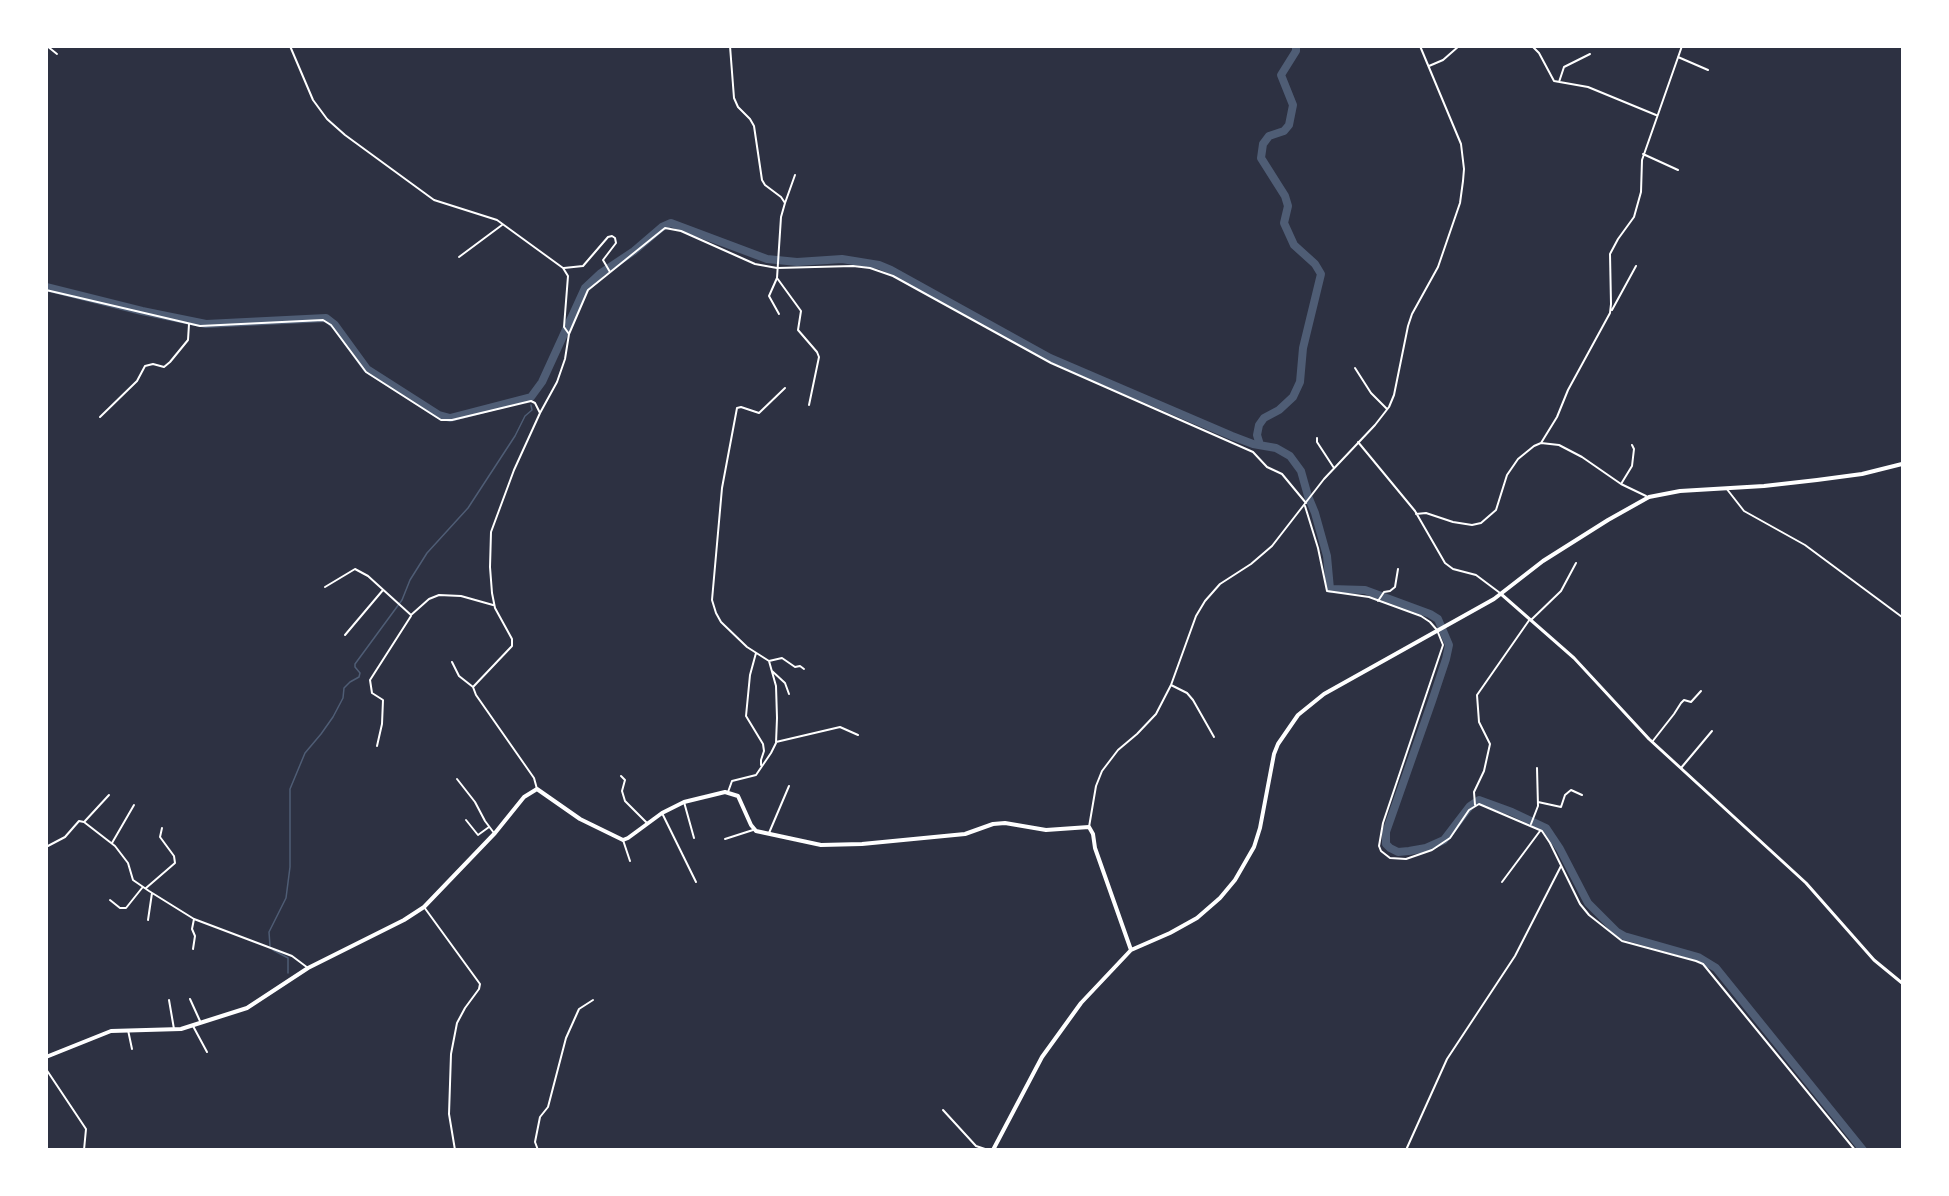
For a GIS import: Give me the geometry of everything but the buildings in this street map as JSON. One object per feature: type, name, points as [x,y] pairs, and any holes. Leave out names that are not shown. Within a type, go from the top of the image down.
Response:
[{"type":"main road","points":[[993,1149],[1052,1042],[1081,1003],[1131,950],[1197,918],[1220,898],[1239,874],[1254,847],[1262,822],[1272,762],[1278,744],[1298,715],[1324,694],[1501,594],[1543,561],[1649,497],[1680,491],[1817,480],[1862,474],[1902,464]]},
{"type":"main road","points":[[46,1057],[108,1032],[193,1026],[247,1008],[308,968],[404,920],[424,907],[495,833],[525,797],[537,789],[580,819],[623,840],[662,813],[684,802],[728,792],[740,798],[753,830],[811,844],[827,845],[965,834],[998,823],[1046,830],[1089,827],[1131,950]]},
{"type":"street","points":[[47,46],[57,54]]},
{"type":"street","points":[[290,46],[313,100],[327,119],[345,135],[434,200],[492,217],[563,268],[568,279],[565,359],[557,382],[514,470],[491,532],[490,567],[494,605],[512,639],[512,646],[473,687]]},
{"type":"street","points":[[730,46],[734,98],[738,107],[754,126],[762,180],[765,185],[783,198],[785,204]]},
{"type":"street","points":[[1089,827],[1096,786],[1102,771],[1118,750],[1151,719],[1171,685],[1196,616],[1213,590],[1272,546],[1311,495],[1387,409],[1396,389],[1408,326],[1412,314],[1438,267],[1460,203],[1464,169],[1461,144],[1420,46]]},
{"type":"street","points":[[1428,67],[1443,60],[1459,46]]},
{"type":"street","points":[[1532,46],[1539,53],[1552,80],[1588,87],[1656,116]]},
{"type":"street","points":[[1610,314],[1610,254],[1634,217],[1641,192],[1643,154],[1682,46]]},
{"type":"street","points":[[1559,82],[1564,67],[1590,54]]},
{"type":"street","points":[[1678,57],[1708,70]]},
{"type":"street","points":[[1643,154],[1678,170]]},
{"type":"street","points":[[779,314],[769,296],[777,278],[781,217],[795,175]]},
{"type":"street","points":[[459,257],[503,225]]},
{"type":"street","points":[[567,331],[586,293],[608,270],[661,230],[670,228],[749,262],[777,268],[853,266],[870,268],[893,276],[1051,363],[1253,452],[1267,467],[1282,474],[1306,503],[1327,591],[1360,595],[1378,601],[1421,616],[1438,629],[1443,645],[1442,650],[1390,803],[1379,847],[1385,855],[1396,859],[1406,859],[1432,850],[1450,838],[1475,804]]},
{"type":"street","points":[[563,268],[583,266],[608,237],[612,236],[616,241],[603,258],[608,270]]},
{"type":"street","points":[[1541,443],[1636,266]]},
{"type":"street","points":[[777,278],[801,311],[798,330],[818,354],[819,360],[809,405]]},
{"type":"street","points":[[46,290],[189,324],[222,325],[323,320],[331,325],[366,372],[441,420],[452,420],[531,401],[540,413]]},
{"type":"street","points":[[100,417],[137,381],[145,366],[153,364],[164,367],[170,362],[188,340],[189,324]]},
{"type":"street","points":[[1356,368],[1371,393],[1387,409]]},
{"type":"street","points":[[728,792],[732,781],[754,776],[776,742],[776,686],[769,661],[747,647],[721,622],[716,613],[712,600],[720,508],[736,409],[741,407],[759,413],[768,407],[785,388]]},
{"type":"street","points":[[1317,438],[1317,442],[1334,468]]},
{"type":"street","points":[[1358,442],[1416,514],[1446,563],[1453,569],[1476,574],[1574,658],[1652,742],[1806,883],[1874,960],[1902,983]]},
{"type":"street","points":[[1416,514],[1426,513],[1472,525],[1481,523],[1496,510],[1507,475],[1518,459],[1541,443],[1559,445],[1582,457],[1621,484],[1649,497]]},
{"type":"street","points":[[1621,484],[1632,466],[1634,449],[1632,444]]},
{"type":"street","points":[[1726,488],[1744,511],[1805,545],[1902,617]]},
{"type":"street","points":[[1475,804],[1473,796],[1484,771],[1490,748],[1479,722],[1477,695],[1531,620],[1561,591],[1576,563]]},
{"type":"street","points":[[325,587],[355,569],[368,576],[411,615]]},
{"type":"street","points":[[1378,601],[1382,593],[1395,587],[1398,570]]},
{"type":"street","points":[[345,635],[382,590]]},
{"type":"street","points":[[377,746],[384,701],[372,693],[370,680],[411,615],[429,599],[439,595],[461,596],[494,605]]},
{"type":"street","points":[[756,653],[751,668],[746,716],[763,744],[761,767]]},
{"type":"street","points":[[769,661],[780,658],[795,667],[800,666],[804,669]]},
{"type":"street","points":[[452,662],[459,676],[473,687],[476,695],[534,778],[537,789]]},
{"type":"street","points":[[772,671],[785,683],[789,694]]},
{"type":"street","points":[[1171,685],[1187,693],[1193,700],[1214,737]]},
{"type":"street","points":[[1652,742],[1681,703],[1684,700],[1691,702],[1701,692]]},
{"type":"street","points":[[776,742],[840,727],[858,735]]},
{"type":"street","points":[[1681,768],[1712,731]]},
{"type":"street","points":[[1531,823],[1538,802],[1538,768]]},
{"type":"street","points":[[621,776],[624,780],[622,789],[626,801],[648,824]]},
{"type":"street","points":[[457,779],[476,802],[489,827],[495,833]]},
{"type":"street","points":[[768,834],[789,786]]},
{"type":"street","points":[[1538,802],[1561,807],[1565,795],[1571,790],[1582,795]]},
{"type":"street","points":[[84,822],[109,795]]},
{"type":"street","points":[[684,802],[694,838]]},
{"type":"street","points":[[1475,804],[1484,805],[1531,823],[1540,830],[1550,843],[1580,904],[1612,935],[1628,943],[1696,961],[1708,969],[1738,1009],[1856,1149]]},
{"type":"street","points":[[112,843],[134,805]]},
{"type":"street","points":[[662,813],[696,882]]},
{"type":"street","points":[[466,820],[478,835],[489,827]]},
{"type":"street","points":[[46,847],[65,837],[79,821],[84,822],[112,843],[128,863],[133,880],[144,888],[194,919],[298,959],[308,968]]},
{"type":"street","points":[[110,900],[120,908],[126,908],[144,888],[175,863],[174,856],[160,837],[162,828]]},
{"type":"street","points":[[725,839],[753,830]]},
{"type":"street","points":[[1502,882],[1540,830]]},
{"type":"street","points":[[623,840],[630,861]]},
{"type":"street","points":[[1406,1149],[1447,1059],[1515,956],[1561,866]]},
{"type":"street","points":[[148,920],[152,893]]},
{"type":"street","points":[[424,907],[480,984],[457,1023],[451,1054],[449,1113],[455,1149]]},
{"type":"street","points":[[193,950],[194,919]]},
{"type":"street","points":[[190,999],[201,1024]]},
{"type":"street","points":[[170,1000],[174,1029]]},
{"type":"street","points":[[538,1149],[535,1142],[540,1117],[548,1108],[566,1038],[579,1009],[593,1000]]},
{"type":"street","points":[[193,1026],[207,1052]]},
{"type":"street","points":[[128,1030],[132,1049]]},
{"type":"street","points":[[46,1069],[86,1129],[84,1149]]},
{"type":"street","points":[[943,1110],[976,1146],[988,1149]]},
{"type":"waterway","points":[[1260,445],[1257,435],[1259,425],[1264,418],[1279,410],[1293,397],[1300,382],[1303,348],[1321,274],[1315,264],[1294,245],[1284,223],[1288,206],[1285,196],[1261,158],[1263,144],[1269,136],[1284,131],[1289,125],[1293,105],[1281,75],[1296,51],[1296,46]]},
{"type":"waterway","points":[[46,287],[206,324],[326,318],[335,325],[367,369],[439,415],[450,418],[531,397],[542,382],[585,288],[601,273],[634,251],[662,227],[671,223],[767,259],[797,262],[842,259],[879,265],[1050,358],[1232,436],[1253,444],[1276,448],[1290,456],[1301,471],[1327,556],[1330,589],[1365,590],[1430,614],[1438,619],[1449,645],[1386,832],[1386,844],[1398,852],[1426,848],[1444,840],[1470,806],[1479,800],[1546,828],[1560,849],[1588,903],[1617,932],[1698,957],[1716,968],[1863,1150]]},
{"type":"waterway","points":[[270,946],[269,932],[286,898],[290,867],[290,789],[305,753],[333,717],[343,698],[344,688],[359,677],[360,673],[355,664],[402,600],[410,580],[427,553],[468,508],[515,436],[525,416],[532,410],[531,405]]},
{"type":"waterway","points":[[273,950],[288,958],[288,973]]}]
